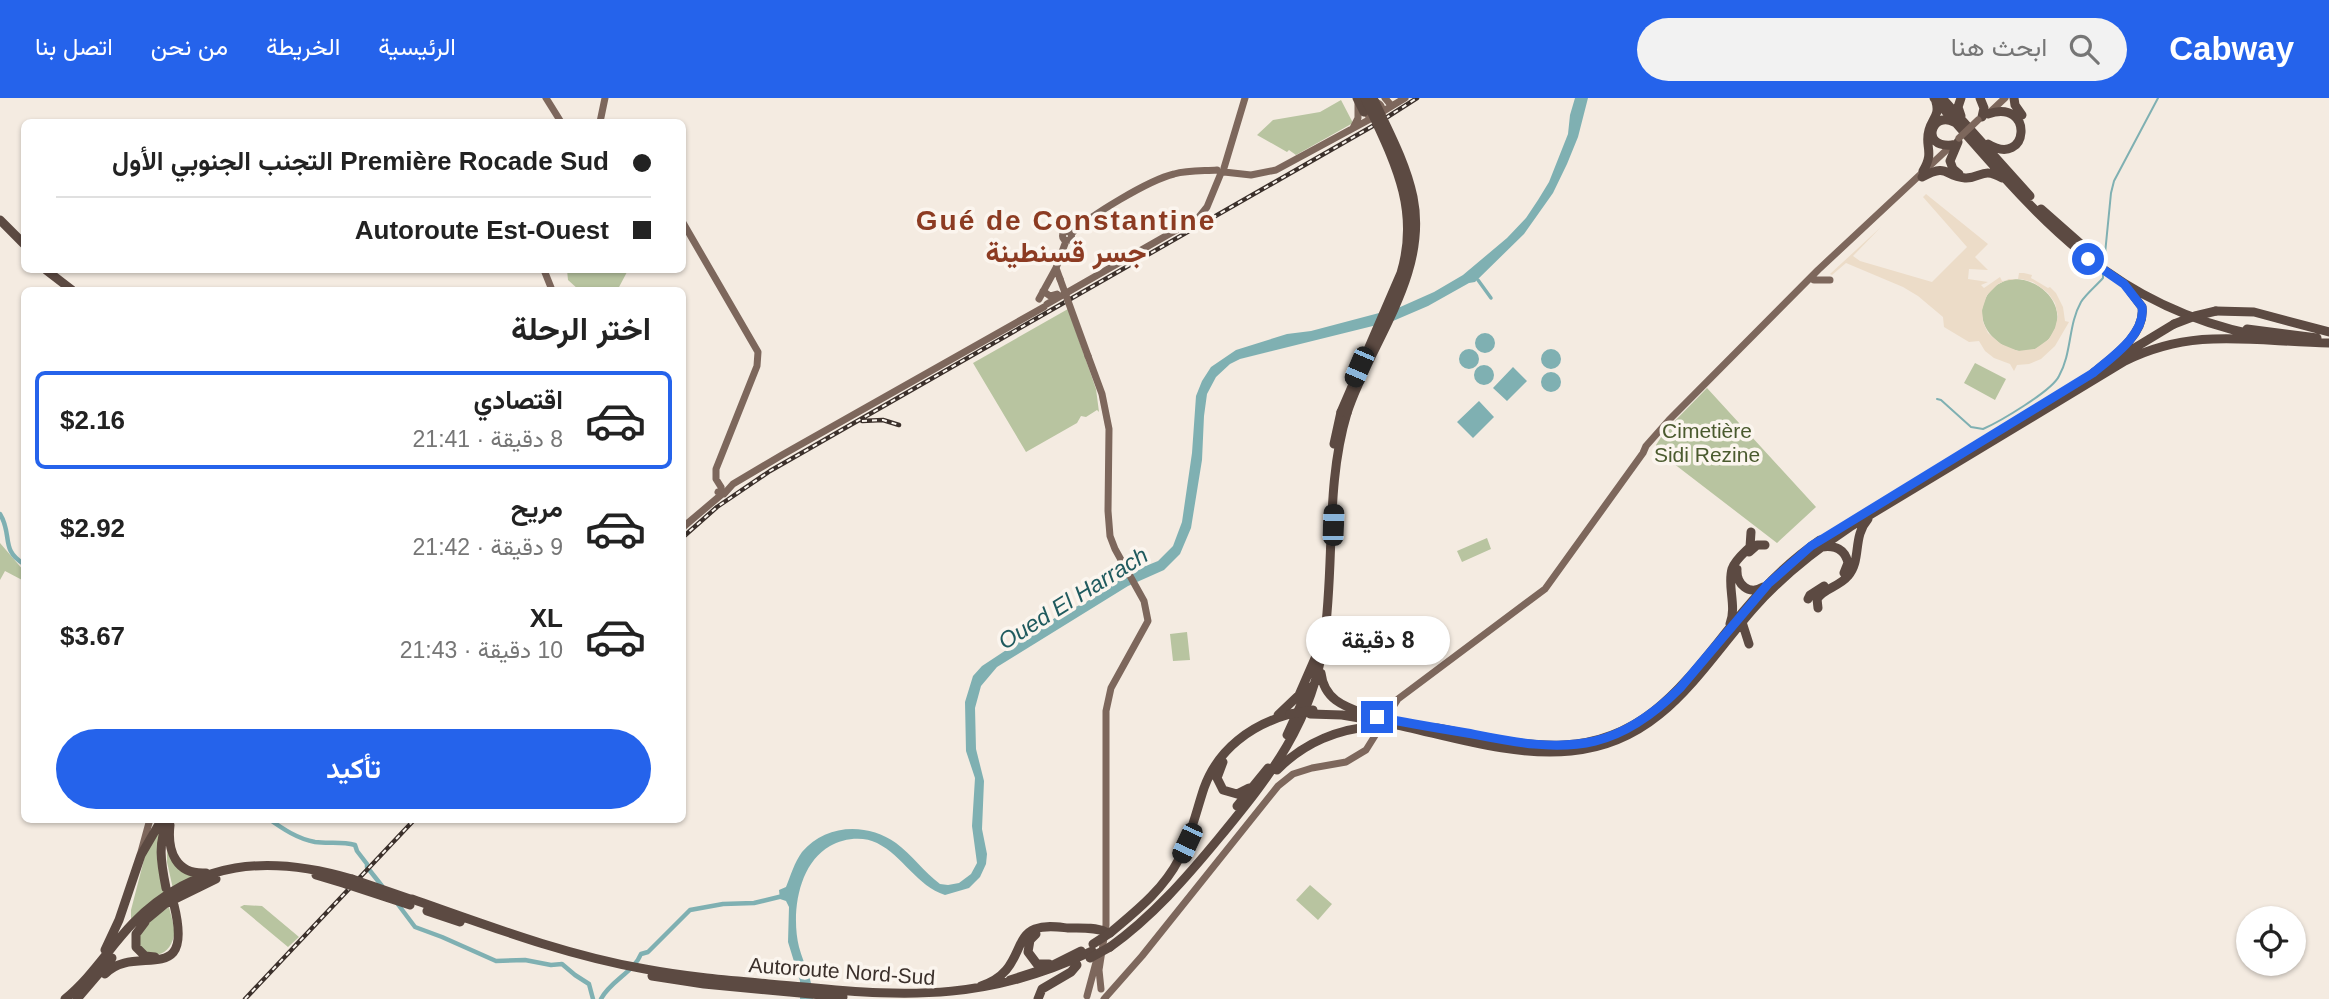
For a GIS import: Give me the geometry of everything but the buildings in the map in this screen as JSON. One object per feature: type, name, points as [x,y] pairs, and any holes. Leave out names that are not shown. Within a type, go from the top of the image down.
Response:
[{"type":"highway","points":[[1357,98],[1364,112]]},
{"type":"highway","name":"Autoroute Nord-Sud","points":[[65,999],[94,971],[132,925],[162,898],[200,878],[252,865],[304,867],[411,902],[524,944],[671,980],[838,995],[946,996],[994,990],[1051,973],[1156,902],[1259,785],[1302,720],[1315,686],[1331,577],[1338,456],[1344,412],[1401,274],[1409,233],[1402,188],[1365,98]]},
{"type":"highway","points":[[1933,98],[2003,164],[2042,210],[2103,267],[2167,302],[2213,319],[2276,334],[2329,338]]},
{"type":"highway","points":[[1922,174],[1930,155],[1929,131],[1938,111],[1933,98]]},
{"type":"highway","points":[[1942,98],[1961,123]]},
{"type":"highway","points":[[1961,98],[1958,109],[1961,123]]},
{"type":"highway","points":[[1980,98],[1984,108],[1982,118]]},
{"type":"highway","points":[[2003,164],[2001,156],[2018,145],[2024,132],[2024,121],[2014,98]]},
{"type":"highway","name":"Autoroute Nord-Sud","points":[[1344,412],[1401,293],[1411,264],[1416,237],[1411,187],[1382,101]]},
{"type":"highway","points":[[1977,140],[1994,148],[2004,149],[2013,146],[2021,135],[2021,122],[2012,112],[1998,110],[1982,118]]},
{"type":"highway","points":[[1957,141],[1942,145],[1934,141],[1933,128],[1937,122],[1945,119],[1961,123]]},
{"type":"highway","points":[[1957,141],[1951,154],[1951,164],[1955,172],[1966,175],[1976,171],[1981,162],[1977,140]]},
{"type":"highway","points":[[1977,140],[2012,185],[2057,233],[2124,284],[2139,301],[2143,314],[2141,321],[2124,344],[2093,373]]},
{"type":"highway","points":[[1922,174],[1939,170],[1964,178],[1989,172],[2012,185]]},
{"type":"highway","points":[[0,220],[21,241]]},
{"type":"highway","points":[[0,228],[21,248]]},
{"type":"highway","points":[[50,273],[68,287]]},
{"type":"highway","points":[[57,273],[75,287]]},
{"type":"highway","points":[[2124,284],[2162,305],[2223,327],[2264,337],[2324,343]]},
{"type":"highway","points":[[1319,658],[1321,677],[1327,692],[1339,704],[1384,723],[1536,744],[1566,745],[1595,741],[1637,723],[1667,701],[1780,581],[1820,547],[2107,371],[2174,324],[2216,311],[2254,312],[2329,332]]},
{"type":"highway","points":[[1756,546],[1740,561],[1737,577],[1741,584],[1759,590],[1811,546],[1838,528],[2093,373],[2143,348],[2209,338],[2324,343]]},
{"type":"highway","points":[[1814,592],[1849,575],[1855,563],[1860,530],[1878,510]]},
{"type":"highway","points":[[1751,532],[1756,546]]},
{"type":"highway","points":[[1726,638],[1733,617],[1732,570],[1737,560],[1756,546]]},
{"type":"highway","points":[[1814,592],[1843,575],[1848,563],[1843,551],[1836,547],[1820,547]]},
{"type":"highway","points":[[1312,712],[1342,715],[1538,751],[1570,751],[1606,744],[1635,732],[1659,716],[1681,696],[1768,584]]},
{"type":"highway","points":[[1814,592],[1818,608]]},
{"type":"highway","points":[[1726,638],[1749,644],[1742,622]]},
{"type":"highway","points":[[873,996],[946,991],[1025,976],[1061,961],[1101,939],[1150,898],[1172,871],[1187,843],[1207,781],[1223,754],[1242,736],[1287,709],[1299,695],[1319,658]]},
{"type":"highway","points":[[1269,720],[1312,712],[1364,715]]},
{"type":"highway","points":[[1290,716],[1247,740],[1226,759],[1218,773],[1220,787],[1232,794],[1242,792],[1259,785],[1294,755],[1323,737],[1384,723]]},
{"type":"highway","points":[[94,971],[117,926],[141,855],[165,823]]},
{"type":"highway","points":[[166,823],[160,852],[168,887]]},
{"type":"highway","points":[[167,823],[172,855],[180,866],[190,872],[207,873],[252,865]]},
{"type":"highway","name":"Autoroute Nord-Sud","points":[[77,999],[132,933],[148,918],[165,904],[199,886],[229,875],[254,871],[302,872],[349,881]]},
{"type":"highway","points":[[85,992],[118,964],[156,961],[170,954],[176,947],[180,935],[173,906],[175,939],[171,947],[150,958],[140,952],[134,939],[148,918]]},
{"type":"highway","points":[[981,986],[995,982],[1008,971],[1024,939],[1033,930],[1047,927],[1101,939]]},
{"type":"highway","points":[[1061,961],[1044,965],[1033,961],[1028,945],[1033,936],[1048,930],[1090,932],[1101,939]]},
{"type":"highway","name":"Autoroute Nord-Sud","points":[[963,999],[1020,988],[1077,965],[1101,939]]},
{"type":"highway","points":[[1038,999],[1042,989],[1071,972],[1077,965]]},
{"type":"main road","points":[[546,98],[559,119]]},
{"type":"main road","points":[[599,119],[603,98]]},
{"type":"main road","points":[[1043,299],[1055,298],[1198,215],[1205,206],[1227,156],[1245,98]]},
{"type":"main road","points":[[1355,128],[1359,114],[1357,98]]},
{"type":"main road","points":[[1649,448],[1690,398],[1819,270],[2003,98]]},
{"type":"main road","points":[[1355,128],[1368,105],[1404,99]]},
{"type":"main road","points":[[1043,299],[1068,237],[1085,221],[1128,196],[1172,176],[1221,170],[1255,175],[1276,170],[1404,99]]},
{"type":"main road","points":[[1364,112],[1369,118],[1378,115],[1383,108],[1382,101]]},
{"type":"main road","points":[[686,524],[721,489],[992,335],[1043,299],[1199,217],[1207,207],[1221,170]]},
{"type":"main road","points":[[1102,995],[1167,924],[1267,799],[1270,790],[1294,769],[1349,757],[1367,744],[1405,693],[1545,589],[1661,432],[1922,174]]},
{"type":"main road","points":[[686,228],[758,352],[757,366],[716,469],[721,489]]},
{"type":"main road","points":[[686,235],[755,353],[753,366],[713,467],[713,477],[721,489]]},
{"type":"main road","points":[[1056,268],[1102,394],[1109,429],[1109,524],[1115,549],[1144,601],[1148,621],[1111,688],[1106,711],[1106,909],[1086,997]]},
{"type":"main road","points":[[1817,277],[1830,280]]},
{"type":"main road","points":[[141,855],[152,823]]},
{"type":"main road","points":[[1102,995],[1116,983],[1167,924]]},
{"type":"main road","points":[[1101,939],[1099,975],[1102,995]]},
{"type":"main road","points":[[1100,964],[1104,981],[1110,985],[1116,983]]},
{"type":"main road","points":[[1086,997],[1094,987],[1102,995]]},
{"type":"green space","points":[[1341,100],[1353,123],[1296,155],[1257,135],[1273,120],[1320,112]]},
{"type":"green space","points":[[567,273],[626,273],[619,287],[576,287],[568,280]]},
{"type":"green space","points":[[2015,279],[2038,286],[2053,301],[2057,311],[2054,332],[2046,342],[2034,349],[2021,351],[2009,348],[1988,332],[1983,320],[1982,307],[1988,294],[2000,283]]},
{"type":"green space","points":[[1068,309],[1096,389],[1099,412],[1097,410],[1086,417],[1081,416],[1077,423],[1026,452],[973,363]]},
{"type":"green space","points":[[1975,363],[2006,379],[1995,400],[1964,383]]},
{"type":"green space","name":"Cimetière Sidi Rezine","points":[[1707,388],[1816,507],[1777,543],[1656,450],[1656,445],[1665,431]]},
{"type":"green space","points":[[1487,538],[1491,549],[1462,562],[1457,551]]},
{"type":"green space","points":[[0,543],[21,568],[21,579],[5,571],[0,580]]},
{"type":"green space","points":[[1187,632],[1190,660],[1173,661],[1170,634]]},
{"type":"green space","points":[[161,830],[166,892],[131,919],[147,848]]},
{"type":"green space","points":[[167,842],[172,858],[201,875],[173,889],[167,862]]},
{"type":"green space","points":[[1310,885],[1332,904],[1318,920],[1296,900]]},
{"type":"green space","points":[[262,906],[299,937],[288,947],[240,907]]},
{"type":"green space","points":[[169,907],[174,928],[171,943],[162,953],[150,954],[144,951],[137,937],[152,919]]},
{"type":"shaded area","points":[[1926,194],[1988,244],[1975,257],[1988,270],[1969,269],[1968,279],[1988,282],[1981,285],[1984,288],[2000,277],[2002,281],[2006,281],[1998,284],[1987,295],[1982,310],[1988,333],[2001,344],[2018,351],[2035,349],[2049,339],[2055,328],[2058,316],[2055,303],[2048,293],[2033,282],[2018,279],[2019,273],[2032,275],[2031,278],[2056,293],[2063,307],[2065,321],[2069,322],[2055,346],[2041,359],[2017,365],[2014,371],[2010,364],[1985,351],[1979,341],[1969,342],[1944,327],[1943,317],[1903,287],[1846,263],[1830,274],[1881,227],[1853,256],[1860,261],[1932,282],[1967,247],[1923,197]]},
{"type":"water","points":[[1575,98],[1588,98],[1578,137],[1553,193],[1524,234],[1475,282],[1393,321],[1240,359],[1216,377],[1207,394],[1202,460],[1191,528],[1180,554],[1164,570],[1128,586],[997,667],[981,686],[975,708],[976,749],[984,781],[982,829],[987,854],[980,877],[969,888],[945,895],[926,885],[895,855],[877,843],[854,839],[830,846],[819,854],[804,877],[797,905],[799,947],[812,985],[813,999],[800,999],[800,981],[788,942],[789,907],[786,901],[780,899],[779,890],[786,887],[799,856],[822,836],[834,831],[860,829],[885,836],[896,843],[940,884],[959,883],[971,874],[977,863],[972,826],[975,778],[966,751],[965,702],[973,676],[982,666],[1061,614],[1086,602],[1131,572],[1158,561],[1173,546],[1182,522],[1192,453],[1196,396],[1211,367],[1236,350],[1287,334],[1311,331],[1398,308],[1463,275],[1507,238],[1538,200],[1549,182],[1568,134]]},
{"type":"water","points":[[1485,333],[1492,336],[1495,343],[1492,350],[1485,353],[1478,350],[1475,343],[1478,336]]},
{"type":"water","points":[[1469,349],[1476,352],[1479,359],[1476,366],[1469,369],[1462,366],[1459,359],[1462,352]]},
{"type":"water","points":[[1551,349],[1558,352],[1561,359],[1558,366],[1551,369],[1544,366],[1541,359],[1544,352]]},
{"type":"water","points":[[1484,365],[1491,368],[1494,375],[1491,382],[1484,385],[1477,382],[1474,375],[1477,368]]},
{"type":"water","points":[[1513,367],[1527,381],[1507,401],[1493,388]]},
{"type":"water","points":[[1551,372],[1558,375],[1561,382],[1558,389],[1551,392],[1544,389],[1541,382],[1544,375]]},
{"type":"water","points":[[1479,401],[1494,417],[1473,438],[1457,422]]},
{"type":"waterway","points":[[2104,264],[2114,181],[2158,98]]},
{"type":"waterway","points":[[1937,399],[1971,427],[1983,429],[2036,398],[2059,376],[2077,311],[2083,299],[2103,278],[2103,273]]},
{"type":"waterway","points":[[1478,280],[1491,298]]},
{"type":"waterway","points":[[0,514],[9,548],[21,562]]},
{"type":"waterway","points":[[275,823],[309,841],[355,845],[382,886]]},
{"type":"waterway","points":[[601,999],[641,954],[648,952],[690,910],[723,904],[754,903],[783,896]]},
{"type":"waterway","points":[[397,903],[415,927],[496,961],[525,960],[551,965],[562,964],[589,984],[593,999]]},
{"type":"railway","points":[[686,534],[717,507],[770,471],[1378,123],[1417,98]]},
{"type":"railway","points":[[862,421],[883,420],[899,425]]},
{"type":"railway","points":[[245,999],[411,823]]},
{"type":"district","name":"Gué de Constantine جسر قسنطينة","points":[[1066,236]]},
{"type":"route","points":[[1377,717],[1496,739],[1552,745],[1595,741],[1637,723],[1680,688],[1743,611],[1768,584],[1811,546],[2093,373],[2114,355],[2140,325],[2142,307],[2124,284],[2088,259]]},
{"type":"water label","name":"Oued El Harrach","points":[[1073,598]]}]
